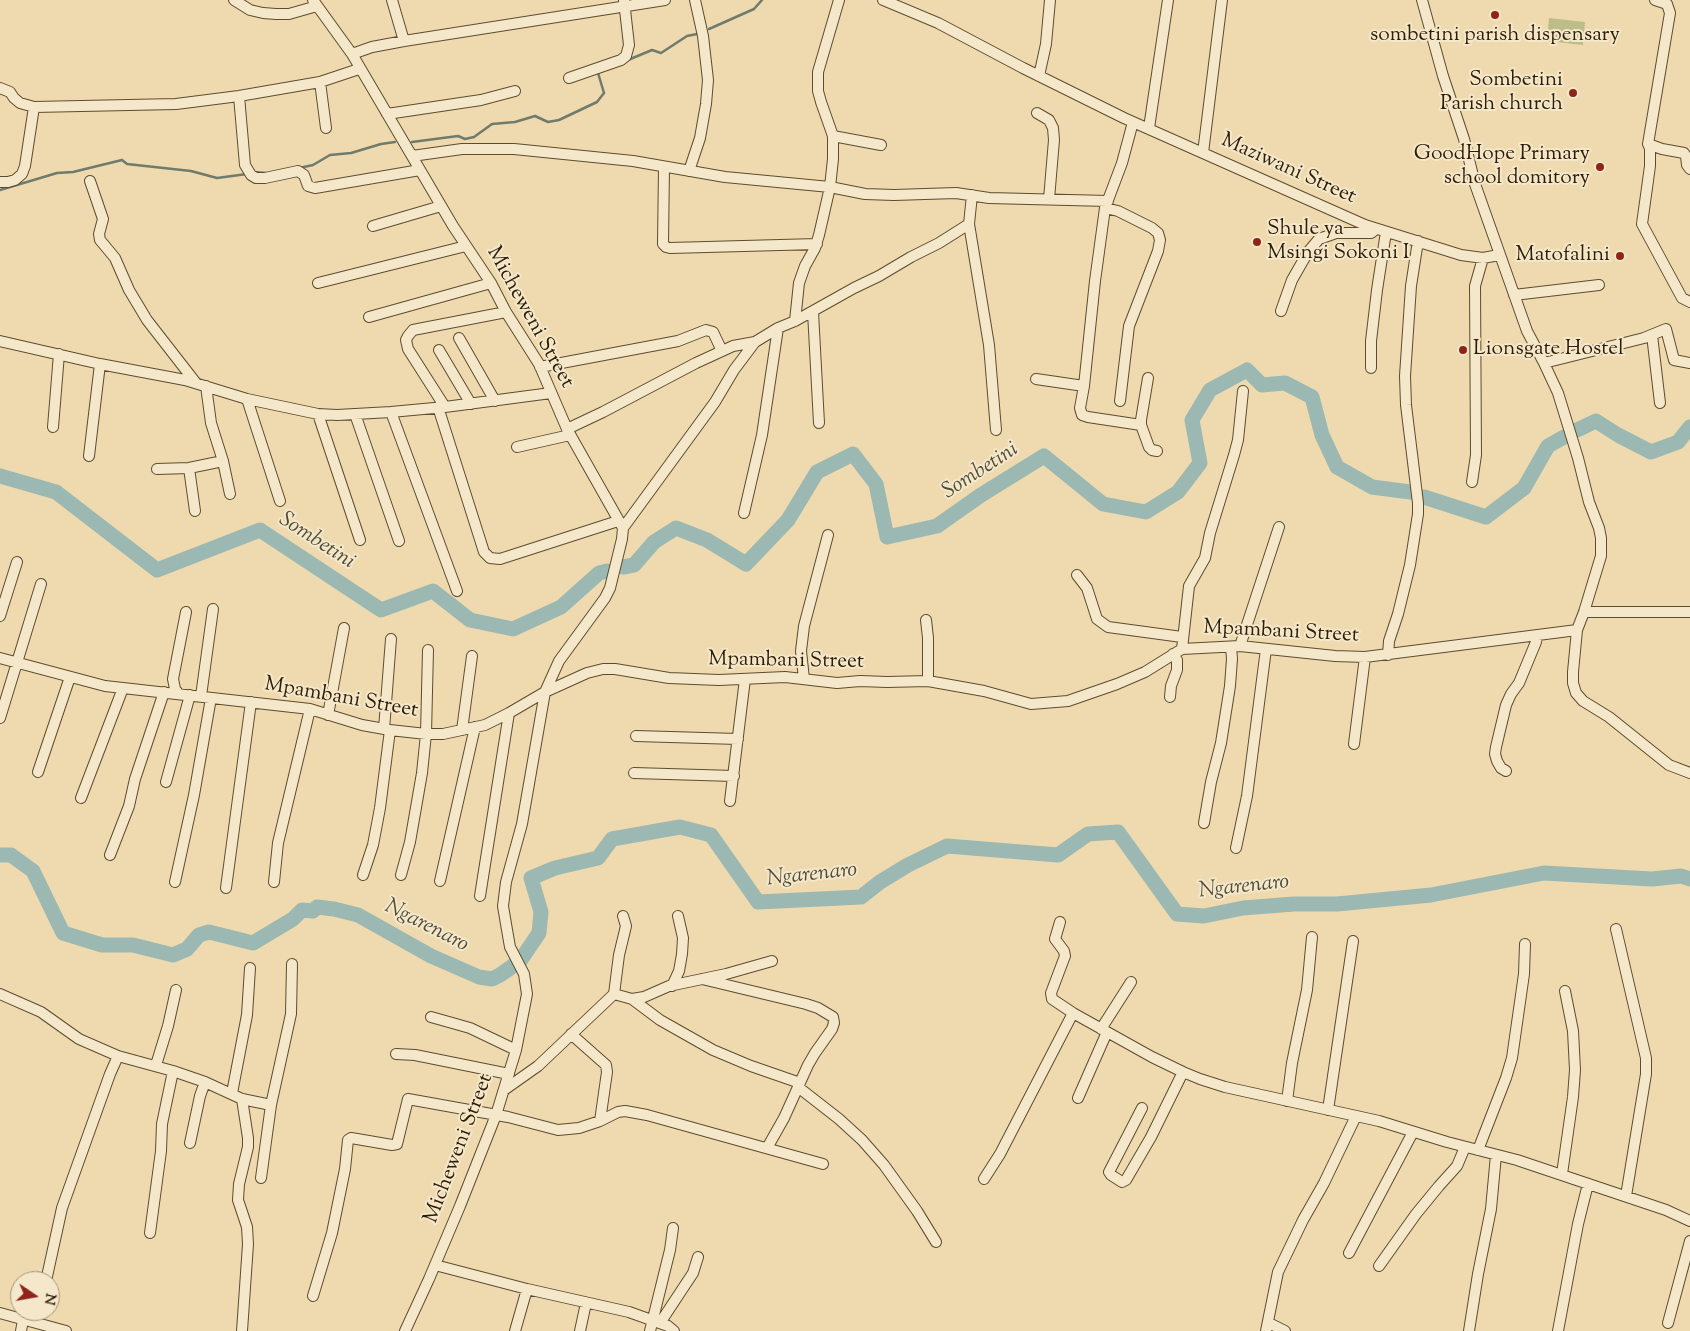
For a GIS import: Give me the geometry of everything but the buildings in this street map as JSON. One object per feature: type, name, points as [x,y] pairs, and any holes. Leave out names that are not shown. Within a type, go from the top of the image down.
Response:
[{"type":"street","points":[[234,0],[250,10],[276,14],[289,14],[315,3]]},
{"type":"street","points":[[392,0],[404,41]]},
{"type":"street","points":[[352,54],[372,47],[624,3],[665,0]]},
{"type":"street","points":[[689,171],[700,138],[708,80],[703,36],[695,0]]},
{"type":"street","points":[[795,322],[797,294],[802,274],[817,244],[830,187],[833,136],[820,102],[818,72],[839,0]]},
{"type":"street","name":"Maziwani Street","points":[[883,0],[938,23],[1039,76],[1129,120],[1381,230],[1461,256],[1484,258],[1499,255]]},
{"type":"street","points":[[1039,76],[1046,44],[1050,0]]},
{"type":"street","points":[[1149,128],[1168,0]]},
{"type":"street","points":[[1203,153],[1222,0]]},
{"type":"street","points":[[1422,0],[1443,76],[1464,139],[1475,184],[1527,331],[1558,393],[1601,538],[1601,556],[1577,630],[1573,672],[1573,683],[1576,693],[1583,701],[1609,717],[1669,765],[1690,773]]},
{"type":"street","points":[[1655,0],[1666,4],[1670,13],[1648,144],[1650,148],[1650,166],[1642,224],[1682,298],[1690,302]]},
{"type":"street","name":"Micheweni Street","points":[[315,3],[352,54],[441,206],[491,284],[540,367],[569,432],[620,525]]},
{"type":"street","points":[[569,78],[621,60],[626,56],[629,45],[624,3]]},
{"type":"street","points":[[0,88],[10,92],[20,103],[34,107],[176,104],[239,96],[320,82],[359,68]]},
{"type":"street","points":[[320,82],[326,128]]},
{"type":"street","points":[[387,114],[481,100],[515,91]]},
{"type":"street","points":[[239,96],[245,165],[249,172],[260,178],[298,171],[304,175],[308,186],[315,188],[420,170]]},
{"type":"street","points":[[0,182],[16,180],[22,174],[25,166],[34,107]]},
{"type":"street","points":[[1037,113],[1048,120],[1053,128],[1054,140],[1049,199]]},
{"type":"street","points":[[1129,120],[1122,163],[1107,205],[1095,281],[1080,408],[1082,414],[1088,418],[1141,425]]},
{"type":"street","points":[[833,136],[881,145]]},
{"type":"street","points":[[1648,144],[1684,153],[1690,169]]},
{"type":"street","points":[[412,156],[462,149],[514,149],[633,161],[725,177],[830,187],[865,194],[956,193],[989,198],[1049,199],[1107,205],[1152,228],[1158,234],[1160,240],[1158,251],[1130,326],[1120,401]]},
{"type":"street","points":[[664,167],[663,244],[666,247],[817,244]]},
{"type":"street","points":[[90,181],[103,219],[99,234],[100,240],[114,258],[129,290],[147,320],[202,385],[230,494]]},
{"type":"street","points":[[972,195],[969,224],[989,345],[996,430]]},
{"type":"street","points":[[373,226],[441,206]]},
{"type":"street","points":[[506,312],[413,330],[408,336],[406,345],[442,407],[484,552],[490,558],[500,560],[620,525],[714,402],[734,370],[755,342],[939,243],[969,224]]},
{"type":"street","points":[[1281,311],[1292,280],[1308,252],[1319,239],[1336,233],[1364,234],[1381,230],[1371,368]]},
{"type":"street","points":[[1388,654],[1389,641],[1410,565],[1418,514],[1406,405],[1411,286],[1418,241]]},
{"type":"street","points":[[318,283],[466,246]]},
{"type":"street","points":[[1472,482],[1476,455],[1474,286],[1484,258]]},
{"type":"street","points":[[369,317],[491,284]]},
{"type":"street","points":[[1514,295],[1600,285]]},
{"type":"street","points":[[812,312],[819,423]]},
{"type":"street","points":[[744,513],[762,435],[778,328]]},
{"type":"street","points":[[1544,363],[1652,335],[1666,329],[1674,360],[1690,363]]},
{"type":"street","points":[[540,367],[678,341],[706,330],[713,332],[722,351]]},
{"type":"street","points":[[1652,335],[1660,403]]},
{"type":"street","points":[[459,338],[495,401]]},
{"type":"street","points":[[0,341],[100,364],[185,380],[246,399],[318,414],[391,412],[551,393]]},
{"type":"street","points":[[517,447],[569,432],[603,412],[722,351],[742,343],[755,342]]},
{"type":"street","points":[[439,350],[471,404]]},
{"type":"street","points":[[53,427],[59,354]]},
{"type":"street","points":[[89,456],[100,364]]},
{"type":"street","points":[[1148,378],[1141,425],[1150,449],[1157,452]]},
{"type":"street","points":[[1036,380],[1084,386]]},
{"type":"street","points":[[1170,697],[1171,686],[1177,670],[1177,652],[1182,637],[1188,586],[1205,558],[1210,533],[1238,440],[1243,391]]},
{"type":"street","points":[[246,399],[280,501]]},
{"type":"street","points":[[391,412],[457,591]]},
{"type":"street","points":[[318,414],[360,540]]},
{"type":"street","points":[[355,414],[399,541]]},
{"type":"street","points":[[157,469],[189,468],[223,461]]},
{"type":"street","points":[[189,468],[195,511]]},
{"type":"street","points":[[545,692],[559,661],[605,598],[610,588],[622,538],[620,525]]},
{"type":"street","points":[[1204,824],[1211,782],[1221,743],[1230,686],[1232,659],[1279,527]]},
{"type":"street","points":[[804,679],[801,664],[803,632],[828,535]]},
{"type":"street","points":[[0,616],[16,562]]},
{"type":"street","points":[[1077,575],[1087,588],[1097,619],[1108,626],[1182,637]]},
{"type":"street","points":[[0,718],[41,584]]},
{"type":"street","points":[[166,782],[195,696],[213,609]]},
{"type":"street","points":[[186,612],[173,679],[175,689],[195,696]]},
{"type":"street","points":[[1584,612],[1690,612]]},
{"type":"street","points":[[926,620],[928,680]]},
{"type":"street","points":[[328,715],[344,628]]},
{"type":"street","name":"Mpambani Street","points":[[0,658],[105,686],[310,709],[362,725],[387,730],[443,734],[485,725],[510,713],[545,692],[587,673],[603,669],[615,669],[669,678],[718,680],[785,677],[837,683],[928,680],[984,691],[1031,704],[1052,703],[1081,698],[1145,672],[1177,652],[1236,646],[1336,656],[1365,656],[1577,630]]},
{"type":"street","points":[[1506,771],[1497,762],[1496,746],[1506,706],[1511,694],[1519,683],[1536,642],[1537,635]]},
{"type":"street","points":[[363,875],[373,845],[380,808],[387,730],[391,639]]},
{"type":"street","points":[[1236,848],[1247,796],[1266,649]]},
{"type":"street","points":[[401,875],[415,816],[422,773],[426,734],[428,650]]},
{"type":"street","points":[[462,730],[472,656]]},
{"type":"street","points":[[1354,744],[1365,656]]},
{"type":"street","points":[[38,772],[70,676]]},
{"type":"street","points":[[730,801],[745,679]]},
{"type":"street","points":[[81,798],[123,688]]},
{"type":"street","points":[[110,855],[126,813],[164,692]]},
{"type":"street","name":"Micheweni Street","points":[[405,1331],[435,1265],[496,1115],[516,1050],[527,994],[524,974],[510,947],[503,906],[506,882],[522,824],[545,692]]},
{"type":"street","points":[[175,882],[194,795],[195,696]]},
{"type":"street","points":[[226,888],[251,702]]},
{"type":"street","points":[[274,882],[278,843],[310,709]]},
{"type":"street","points":[[480,896],[510,713]]},
{"type":"street","points":[[440,881],[475,727]]},
{"type":"street","points":[[636,736],[738,739]]},
{"type":"street","points":[[634,773],[734,776]]},
{"type":"street","points":[[504,1090],[538,1066],[614,994],[619,955],[626,926],[623,916]]},
{"type":"street","points":[[672,986],[679,971],[682,954],[683,938],[678,916]]},
{"type":"street","points":[[1060,922],[1055,939],[1064,951],[1064,956],[1051,993],[1052,999],[1073,1014],[1183,1072],[1225,1087],[1398,1126],[1465,1147],[1496,1154],[1562,1174],[1690,1220]]},
{"type":"street","points":[[1616,929],[1646,1058],[1644,1091],[1626,1196]]},
{"type":"street","points":[[1287,1101],[1292,1063],[1307,990],[1312,937]]},
{"type":"street","points":[[1328,1110],[1353,941]]},
{"type":"street","points":[[1478,1150],[1512,1058],[1524,974],[1525,944]]},
{"type":"street","points":[[632,999],[644,997],[672,986],[772,961]]},
{"type":"street","points":[[261,1178],[271,1105],[291,1014],[292,964]]},
{"type":"street","points":[[232,1093],[247,1015],[250,968]]},
{"type":"street","points":[[702,979],[806,1004],[818,1008],[833,1018],[832,1029],[815,1053],[767,1148]]},
{"type":"street","points":[[1078,1098],[1104,1030],[1131,982]]},
{"type":"street","points":[[156,1065],[168,1026],[176,990]]},
{"type":"street","points":[[1562,1174],[1575,1070],[1573,1031],[1565,990]]},
{"type":"street","points":[[0,994],[41,1012],[79,1039],[118,1056],[156,1065],[205,1082],[242,1099],[271,1105]]},
{"type":"street","points":[[614,994],[632,999],[660,1020],[713,1050],[799,1085],[862,1140],[884,1165],[936,1242]]},
{"type":"street","points":[[984,1178],[1000,1154],[1073,1014]]},
{"type":"street","points":[[431,1017],[470,1028],[516,1050]]},
{"type":"street","points":[[571,1034],[606,1065],[607,1077],[600,1121]]},
{"type":"street","points":[[396,1054],[415,1055],[509,1074]]},
{"type":"street","points":[[48,1271],[62,1208],[118,1056]]},
{"type":"street","points":[[150,1233],[161,1151],[162,1124],[173,1071]]},
{"type":"street","points":[[1142,1108],[1109,1172],[1111,1176],[1122,1182],[1126,1180],[1151,1137],[1183,1072]]},
{"type":"street","points":[[190,1143],[200,1096],[205,1082]]},
{"type":"street","points":[[242,1099],[248,1147],[239,1184],[238,1200],[247,1227],[248,1244],[242,1331]]},
{"type":"street","points":[[313,1296],[332,1233],[345,1169],[348,1140],[351,1138],[392,1145],[396,1144],[399,1139],[406,1101],[409,1099],[508,1116],[558,1130],[579,1128],[618,1112],[626,1111],[823,1164]]},
{"type":"street","points":[[1285,1331],[1267,1327],[1278,1272],[1302,1220],[1328,1175],[1356,1116]]},
{"type":"street","points":[[1349,1253],[1413,1132]]},
{"type":"street","points":[[1379,1266],[1416,1214],[1457,1166],[1465,1147]]},
{"type":"street","points":[[1469,1331],[1491,1209],[1496,1154]]},
{"type":"street","points":[[1558,1331],[1578,1224],[1588,1184]]},
{"type":"street","points":[[657,1322],[674,1228]]},
{"type":"street","points":[[1668,1323],[1690,1241]]},
{"type":"street","points":[[650,1331],[693,1272],[698,1257]]},
{"type":"street","points":[[435,1265],[527,1289],[615,1308],[657,1322],[674,1331]]},
{"type":"street","points":[[515,1331],[527,1289]]},
{"type":"street","points":[[580,1331],[586,1303]]},
{"type":"street","points":[[21,1331],[28,1321],[66,1331]]},
{"type":"green space","points":[[1549,18],[1585,22],[1583,45],[1547,41]]},
{"type":"waterway","points":[[709,29],[754,9],[762,0]]},
{"type":"waterway","points":[[628,60],[652,50],[661,53],[687,36],[697,34]]},
{"type":"waterway","points":[[412,142],[458,136],[465,139],[474,137],[492,124],[515,122],[535,116],[548,122],[559,120],[597,102],[604,93],[598,73],[600,72]]},
{"type":"waterway","points":[[299,168],[313,165],[330,155],[351,153],[395,142]]},
{"type":"waterway","points":[[0,190],[57,173],[73,172],[122,160],[127,164],[191,171],[217,178],[247,174]]},
{"type":"waterway","points":[[254,172],[266,173]]},
{"type":"waterway","name":"Sombetini","points":[[623,567],[634,565],[654,542],[676,528],[707,540],[746,564],[788,520],[817,472],[853,454],[876,484],[887,537],[937,526],[981,495],[1044,456],[1103,504],[1146,512],[1178,492],[1200,463],[1192,420],[1210,390],[1247,370],[1262,385],[1285,383],[1312,397],[1322,435],[1337,467],[1372,487],[1410,492]]},
{"type":"waterway","name":"Sombetini","points":[[1577,430],[1596,421],[1651,452],[1678,442],[1690,427]]},
{"type":"waterway","name":"Sombetini","points":[[1424,497],[1486,517],[1524,488],[1548,446],[1564,437]]},
{"type":"waterway","name":"Sombetini","points":[[0,476],[56,492],[157,570],[260,530],[381,610],[433,591],[470,620],[513,629],[561,607],[599,573],[607,571]]},
{"type":"waterway","name":"Ngarenaro","points":[[0,855],[11,855],[33,871],[63,933],[102,945],[133,945],[173,955],[187,949],[199,935],[209,932],[253,943],[293,919],[302,910],[313,911],[317,907],[358,915],[431,956],[479,977],[492,979],[520,961],[539,933],[541,912],[531,878],[555,868],[598,858],[612,839],[680,827],[711,835],[758,902],[861,897],[880,882],[908,865],[947,846],[1058,855],[1088,834],[1118,832],[1177,914],[1204,916],[1243,908],[1294,904],[1337,904],[1431,895],[1544,873],[1652,879],[1681,876],[1690,879]]},
{"type":"place","name":"sombetini parish dispensary","points":[[1495,15]]},
{"type":"place","name":"Sombetini Parish church","points":[[1573,93]]},
{"type":"place","name":"GoodHope Primary school domitory","points":[[1600,167]]},
{"type":"place","name":"Shule ya Msingi Sokoni I","points":[[1257,242]]},
{"type":"place","name":"Matofalini","points":[[1620,256]]},
{"type":"place","name":"Lionsgate Hostel","points":[[1463,350]]}]
